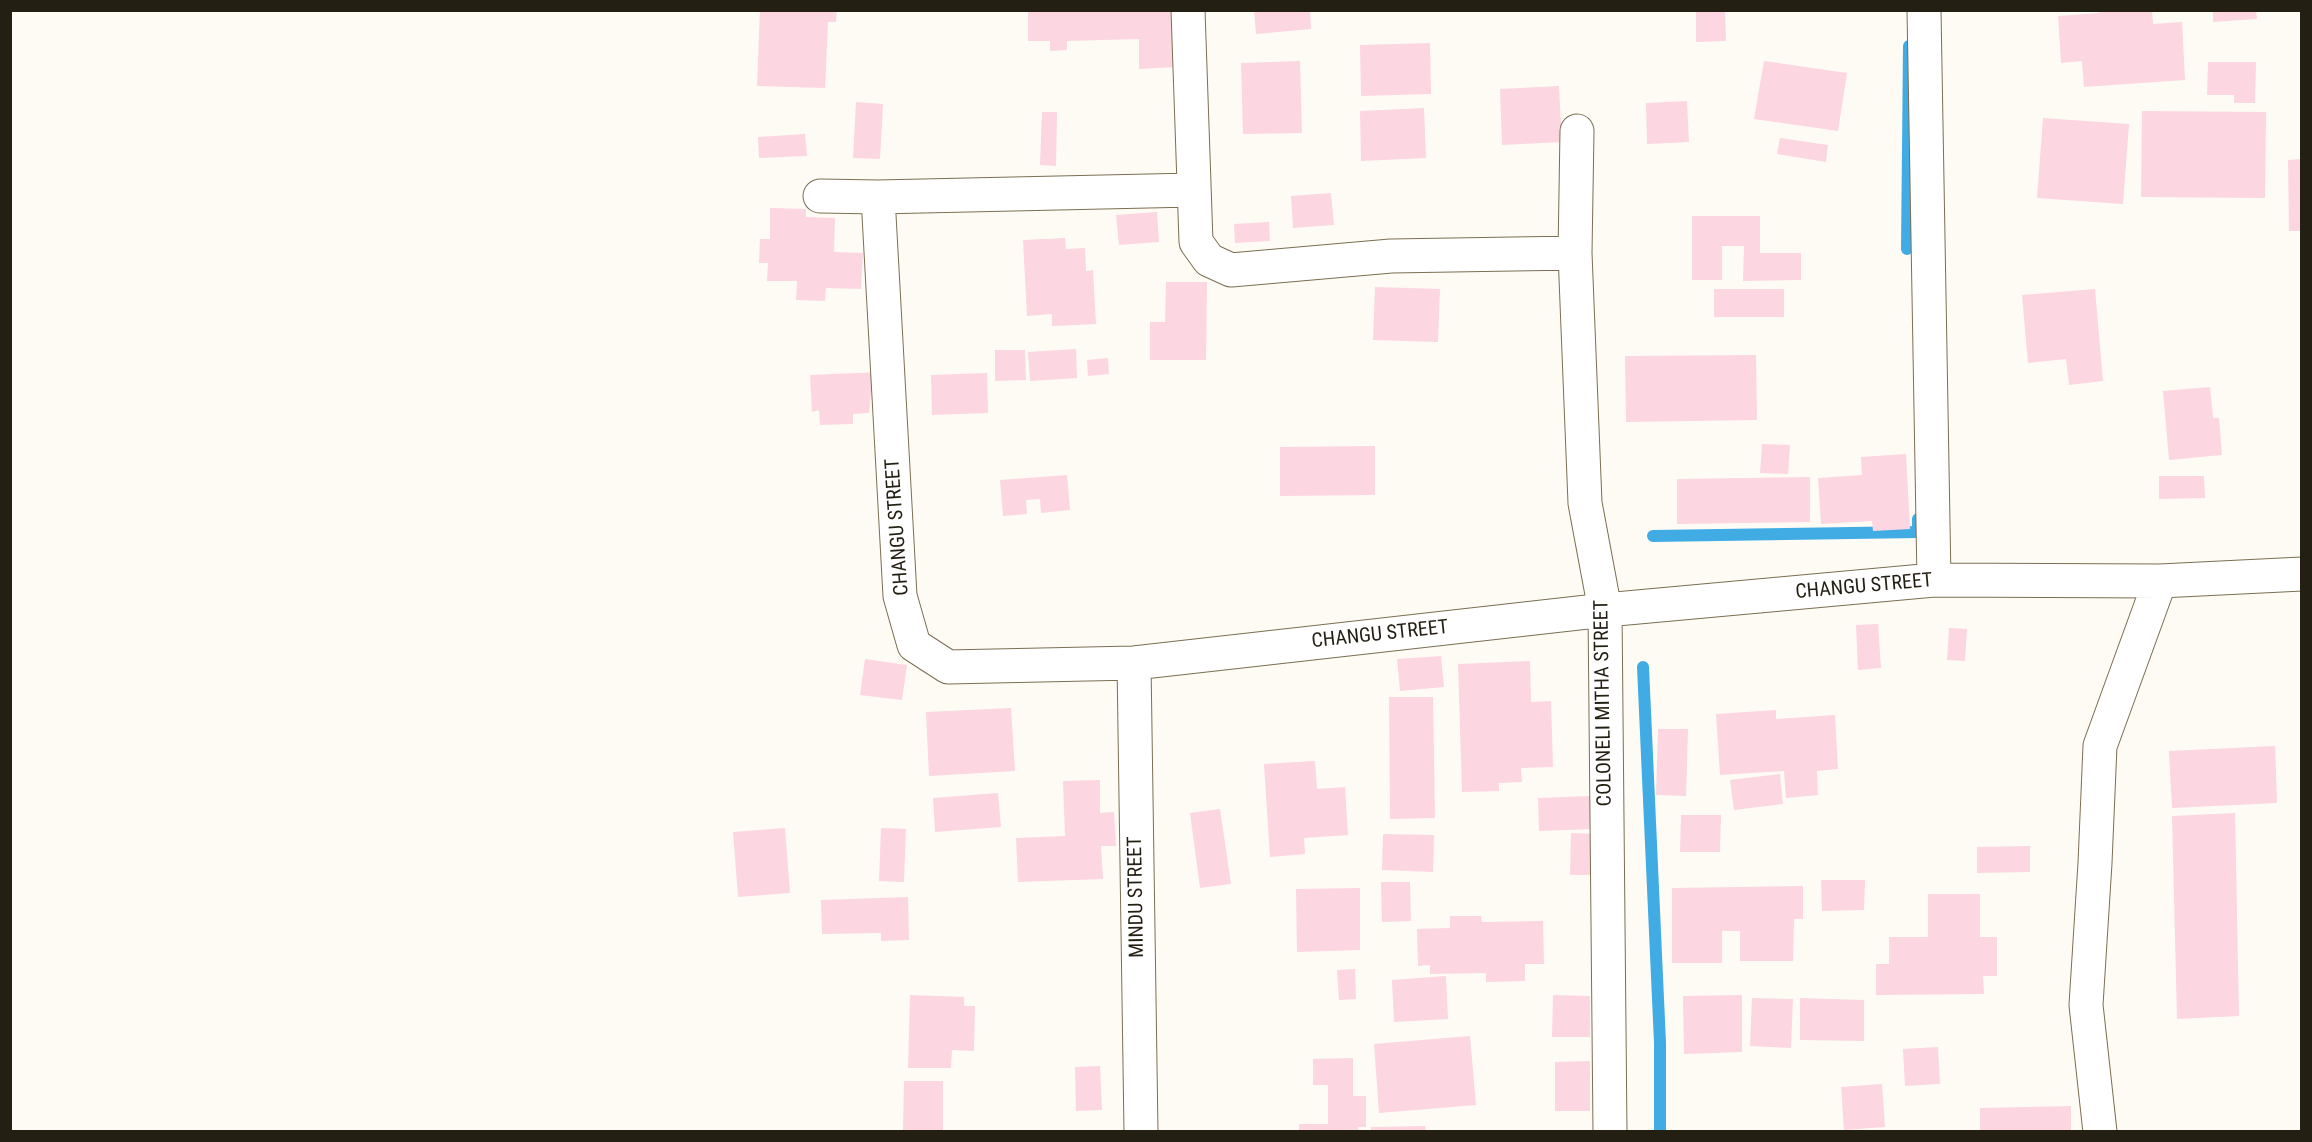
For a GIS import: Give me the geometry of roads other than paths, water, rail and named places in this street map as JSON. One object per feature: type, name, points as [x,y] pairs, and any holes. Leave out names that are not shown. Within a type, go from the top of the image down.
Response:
[{"type":"street","points":[[1188,10],[1196,242],[1209,260],[1231,270],[1391,256],[1575,253]]},
{"type":"street","points":[[1924,10],[1934,580]]},
{"type":"street","name":"COLONELI MITHA STREET","points":[[1577,131],[1575,253],[1586,503],[1605,610],[1610,1131]]},
{"type":"street","points":[[820,196],[878,197],[1193,190]]},
{"type":"street","name":"CHANGU STREET","points":[[878,197],[900,596],[914,645],[948,667],[1134,663],[1605,610],[1934,580],[2160,580],[2301,574]]},
{"type":"street","points":[[2100,1131],[2086,1005],[2100,746],[2160,580]]},
{"type":"street","name":"MINDU STREET","points":[[1134,663],[1141,1131]]},
{"type":"waterway","points":[[1907,249],[1909,46]]},
{"type":"waterway","points":[[1653,536],[1918,532],[1918,519]]},
{"type":"waterway","points":[[1643,667],[1660,1043],[1660,1132]]}]
